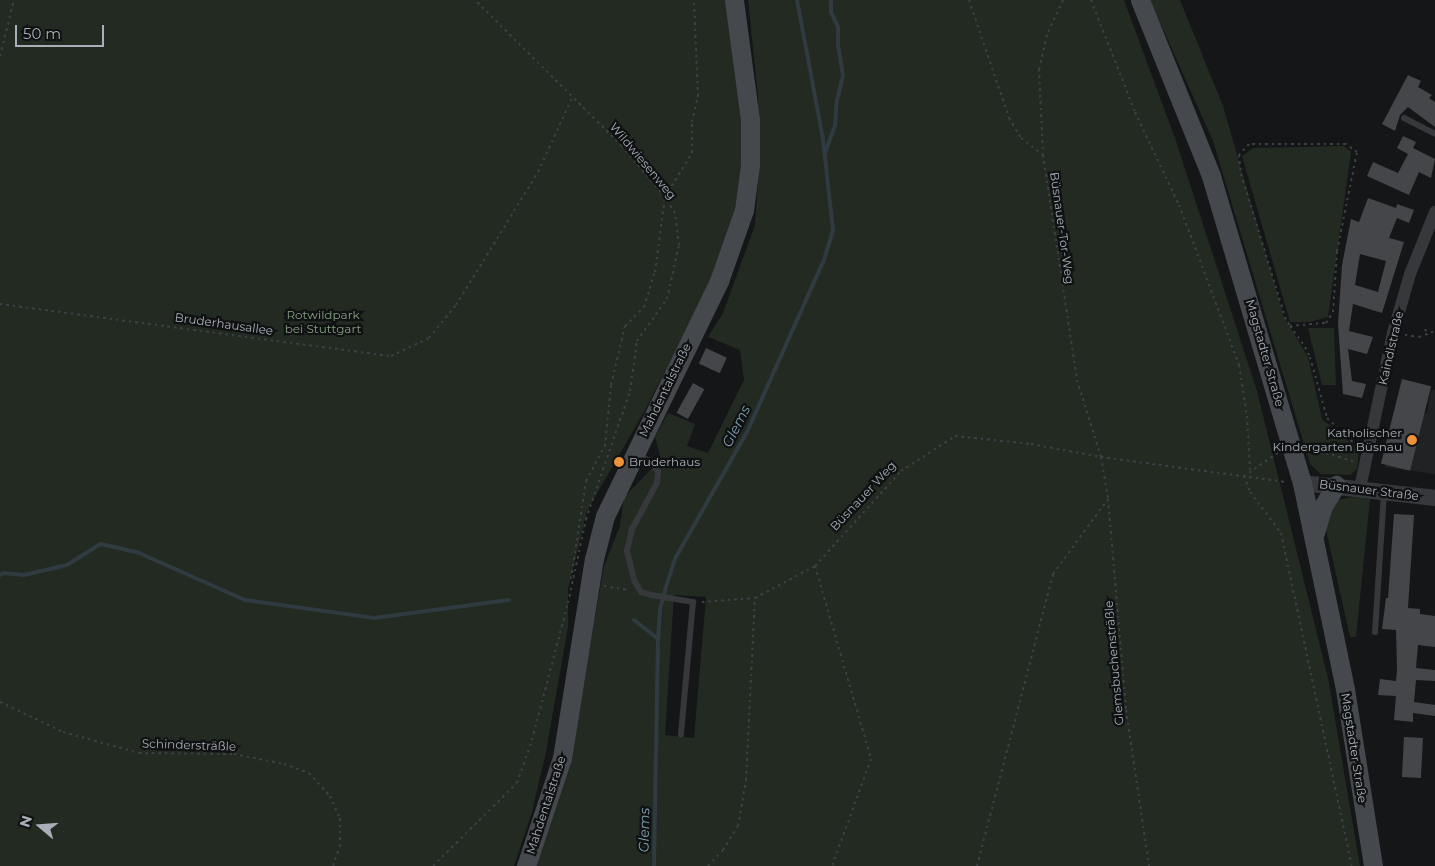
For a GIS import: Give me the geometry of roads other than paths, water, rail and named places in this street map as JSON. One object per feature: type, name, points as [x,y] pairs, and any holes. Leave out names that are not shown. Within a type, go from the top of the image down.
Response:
[{"type":"main road","name":"Mahdentalstraße","points":[[526,866],[562,758],[599,537],[634,453],[719,281],[744,210],[750,165],[750,120],[734,0]]},
{"type":"main road","name":"Magstadter Straße","points":[[1140,0],[1211,176],[1302,483],[1345,689],[1373,866]]},
{"type":"main road","points":[[1314,537],[1322,508],[1336,485]]},
{"type":"street","name":"Kaindlstraße","points":[[1360,488],[1392,333],[1410,274],[1435,212]]},
{"type":"street","name":"Büsnauer Straße","points":[[1302,483],[1336,485],[1435,498]]},
{"type":"lane","points":[[1404,118],[1435,134]]},
{"type":"lane","points":[[634,453],[652,462],[658,472],[657,483],[632,529],[627,551],[631,573],[641,592],[680,602],[692,602],[681,734]]},
{"type":"lane","points":[[1375,632],[1384,492]]},
{"type":"waterway","name":"Glems","points":[[654,866],[658,639],[660,609],[665,590],[676,557],[747,432],[824,260],[833,230],[823,139],[797,0]]},
{"type":"waterway","name":"Glems","points":[[825,153],[835,126],[837,100],[843,76],[838,46],[838,27],[831,12],[831,0]]},
{"type":"waterway","points":[[0,575],[4,573],[24,575],[67,565],[101,544],[139,553],[245,600],[374,618],[509,600]]},
{"type":"waterway","points":[[634,620],[658,639]]},
{"type":"place","name":"Katholischer Kindergarten Büsnau","points":[[1412,440]]},
{"type":"place","name":"Bruderhaus","points":[[619,462]]},
{"type":"park label","name":"Rotwildpark bei Stuttgart","points":[[323,322]]}]
